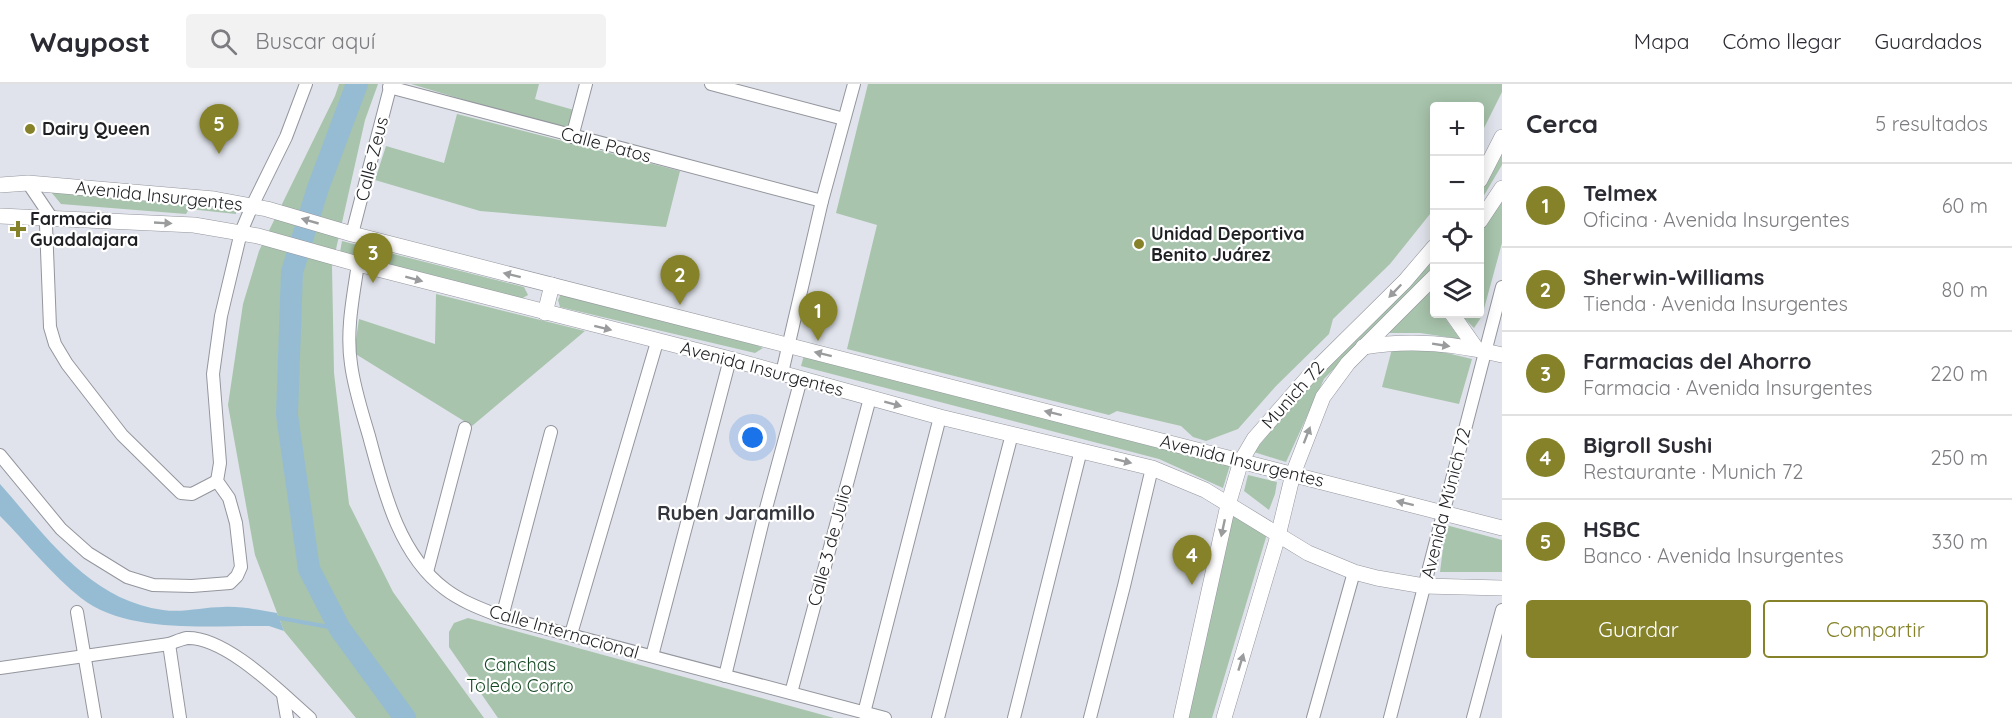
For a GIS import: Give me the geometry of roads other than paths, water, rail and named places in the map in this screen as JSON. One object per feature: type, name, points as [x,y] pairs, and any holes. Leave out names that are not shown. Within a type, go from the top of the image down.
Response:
[{"type":"main road","points":[[1484,171],[1502,137]]},
{"type":"main road","name":"Avenida Insurgentes","points":[[0,185],[28,183],[214,199],[259,207],[352,234],[1502,528]]},
{"type":"main road","points":[[1484,214],[1502,188]]},
{"type":"main road","name":"Avenida Insurgentes","points":[[0,216],[194,225],[258,236],[545,313],[782,373],[940,417],[1152,468],[1193,484],[1308,554],[1354,572],[1424,586],[1502,588]]},
{"type":"main road","name":"Munich 72","points":[[1181,718],[1228,505],[1241,461],[1254,439],[1310,375],[1405,281],[1430,252]]},
{"type":"main road","name":"Munich 72","points":[[1224,718],[1278,536],[1293,474],[1323,397],[1348,363],[1430,281]]},
{"type":"main road","points":[[545,313],[552,285]]},
{"type":"main road","points":[[1455,318],[1480,349]]},
{"type":"main road","points":[[1363,347],[1412,342],[1480,349],[1502,355]]},
{"type":"street","points":[[0,455],[61,529],[88,553],[127,577],[153,585],[192,586],[230,583],[237,576],[241,567],[236,524],[230,498],[217,481],[220,463],[213,374],[221,316],[241,232],[259,207],[306,84]]},
{"type":"street","points":[[572,136],[586,84]]},
{"type":"street","points":[[711,84],[844,119]]},
{"type":"street","points":[[782,373],[822,201],[854,84]]},
{"type":"street","name":"Calle Patos","points":[[390,86],[822,201]]},
{"type":"street","name":"Calle Zeus","points":[[352,234],[390,86]]},
{"type":"street","points":[[28,183],[51,217],[46,225],[50,327],[55,344],[67,364],[122,435],[181,493],[192,494],[217,481]]},
{"type":"street","name":"Calle Internacional","points":[[358,264],[350,321],[351,364],[384,491],[409,547],[427,572],[444,588],[468,603],[502,617],[885,718]]},
{"type":"street","name":"Avenida Múnich 72","points":[[1390,718],[1443,513],[1480,349],[1502,287]]},
{"type":"street","points":[[571,634],[657,342]]},
{"type":"street","points":[[652,656],[730,360]]},
{"type":"street","points":[[725,676],[765,512],[801,379]]},
{"type":"street","name":"Calle 3 de Julio","points":[[791,693],[870,398]]},
{"type":"street","points":[[864,713],[940,417]]},
{"type":"street","points":[[427,572],[465,428]]},
{"type":"street","points":[[502,617],[551,432]]},
{"type":"street","points":[[938,718],[1012,434]]},
{"type":"street","points":[[1014,718],[1081,450]]},
{"type":"street","points":[[1090,718],[1152,468]]},
{"type":"street","points":[[1313,718],[1354,572]]},
{"type":"street","points":[[1473,718],[1502,610]]},
{"type":"street","points":[[77,612],[95,718]]},
{"type":"street","points":[[0,668],[169,644],[186,638],[226,650],[242,659],[310,718]]},
{"type":"street","points":[[169,644],[180,718]]},
{"type":"street","points":[[283,695],[287,718]]},
{"type":"water","points":[[0,484],[71,563],[113,593],[137,604],[163,610],[230,607],[277,613],[284,631],[269,626],[146,623],[100,610],[71,589],[0,516]]},
{"type":"waterway","points":[[357,84],[318,188],[292,272],[287,415],[309,569],[340,629],[405,718]]},
{"type":"waterway","points":[[274,617],[340,629]]},
{"type":"place","name":"Dairy Queen","points":[[30,129]]},
{"type":"place","name":"HSBC","points":[[219,154]]},
{"type":"place","name":"Farmacia Guadalajara","points":[[18,229]]},
{"type":"place","name":"Unidad Deportiva Benito Juárez","points":[[1139,244]]},
{"type":"place","name":"Farmacias del Ahorro","points":[[373,283]]},
{"type":"place","name":"Sherwin-Williams","points":[[680,305]]},
{"type":"place","name":"Telmex","points":[[818,341]]},
{"type":"place","name":"Bigroll Sushi","points":[[1192,585]]},
{"type":"district","name":"Ruben Jaramillo","points":[[736,513]]},
{"type":"park label","name":"Canchas Toledo Corro","points":[[520,675]]}]
